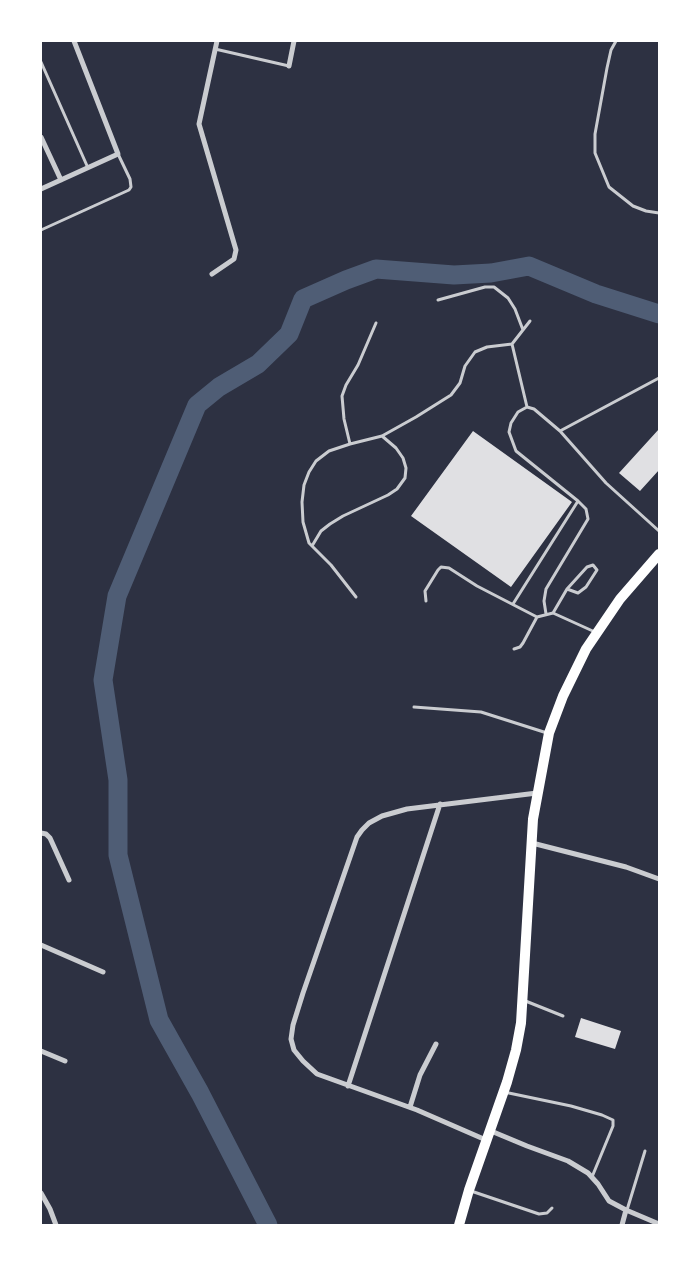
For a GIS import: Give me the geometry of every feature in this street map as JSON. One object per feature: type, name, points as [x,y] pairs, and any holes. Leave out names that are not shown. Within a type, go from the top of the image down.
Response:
[{"type":"main road","points":[[459,1225],[468,1190],[504,1092],[516,1050],[521,1023],[532,843],[537,793],[550,733],[563,696],[586,649],[620,599],[659,554]]},
{"type":"street","points":[[41,189],[118,154],[74,41]]},
{"type":"street","points":[[212,274],[234,259],[236,250],[199,124],[217,41]]},
{"type":"street","points":[[289,66],[294,41]]},
{"type":"street","points":[[41,137],[61,180]]},
{"type":"street","points":[[537,793],[407,809],[382,816],[369,823],[357,837],[293,1025],[291,1039],[294,1050],[317,1074],[568,1161],[592,1178],[609,1201],[659,1224]]},
{"type":"street","points":[[348,1086],[440,804]]},
{"type":"street","points":[[41,833],[46,834],[50,838],[69,880]]},
{"type":"street","points":[[532,843],[626,867],[659,879]]},
{"type":"street","points":[[41,946],[103,972]]},
{"type":"street","points":[[410,1107],[420,1075],[436,1044]]},
{"type":"street","points":[[41,1051],[65,1061]]},
{"type":"street","points":[[41,1193],[56,1225]]},
{"type":"street","points":[[622,1225],[626,1210]]},
{"type":"lane","points":[[616,41],[611,50],[607,68],[595,134],[595,153],[609,187],[633,206],[659,213]]},
{"type":"lane","points":[[215,48],[289,66]]},
{"type":"lane","points":[[41,62],[88,168]]},
{"type":"lane","points":[[41,230],[129,190],[131,187],[130,179],[118,154]]},
{"type":"lane","points":[[438,300],[484,287],[494,287],[508,298],[515,309],[523,331]]},
{"type":"lane","points":[[356,596],[331,565],[309,543],[303,522],[304,484],[309,472],[316,461],[329,452],[350,444],[382,436],[451,395],[460,384],[465,366],[475,352],[487,347],[512,344],[530,321]]},
{"type":"lane","points":[[350,444],[344,419],[342,396],[376,323]]},
{"type":"lane","points":[[512,344],[527,407]]},
{"type":"lane","points":[[560,431],[659,378]]},
{"type":"lane","points":[[546,614],[544,602],[546,589],[588,518],[586,509],[578,501],[516,451],[509,432],[511,423],[518,412],[527,407],[534,409],[560,431],[606,483],[659,531]]},
{"type":"lane","points":[[312,546],[322,531],[330,524],[388,495],[397,489],[406,478],[403,458],[396,448],[382,436]]},
{"type":"lane","points":[[513,604],[578,501]]},
{"type":"lane","points":[[553,613],[568,589],[587,567],[593,565],[596,570],[586,587],[578,592],[568,589]]},
{"type":"lane","points":[[426,601],[424,591],[431,579],[438,570],[446,567],[477,586],[538,618]]},
{"type":"lane","points":[[514,649],[520,647],[538,618],[546,614],[553,613],[598,633]]},
{"type":"lane","points":[[414,707],[481,712],[550,733]]},
{"type":"lane","points":[[523,1000],[563,1016]]},
{"type":"lane","points":[[504,1092],[571,1106],[602,1115],[612,1120],[613,1126],[592,1178]]},
{"type":"lane","points":[[626,1210],[645,1151]]},
{"type":"lane","points":[[468,1190],[539,1214],[547,1213],[552,1208]]},
{"type":"building","points":[[659,429],[659,470],[640,491],[619,473]]},
{"type":"building","points":[[473,431],[572,502],[511,587],[411,516]]},
{"type":"building","points":[[581,1018],[621,1031],[615,1049],[575,1037]]},
{"type":"waterway","points":[[268,1225],[200,1093],[159,1020],[118,855],[118,780],[103,680],[117,596],[197,405],[219,387],[258,364],[289,334],[303,299],[376,269],[454,275],[491,273],[529,266],[596,294],[659,314]]}]
